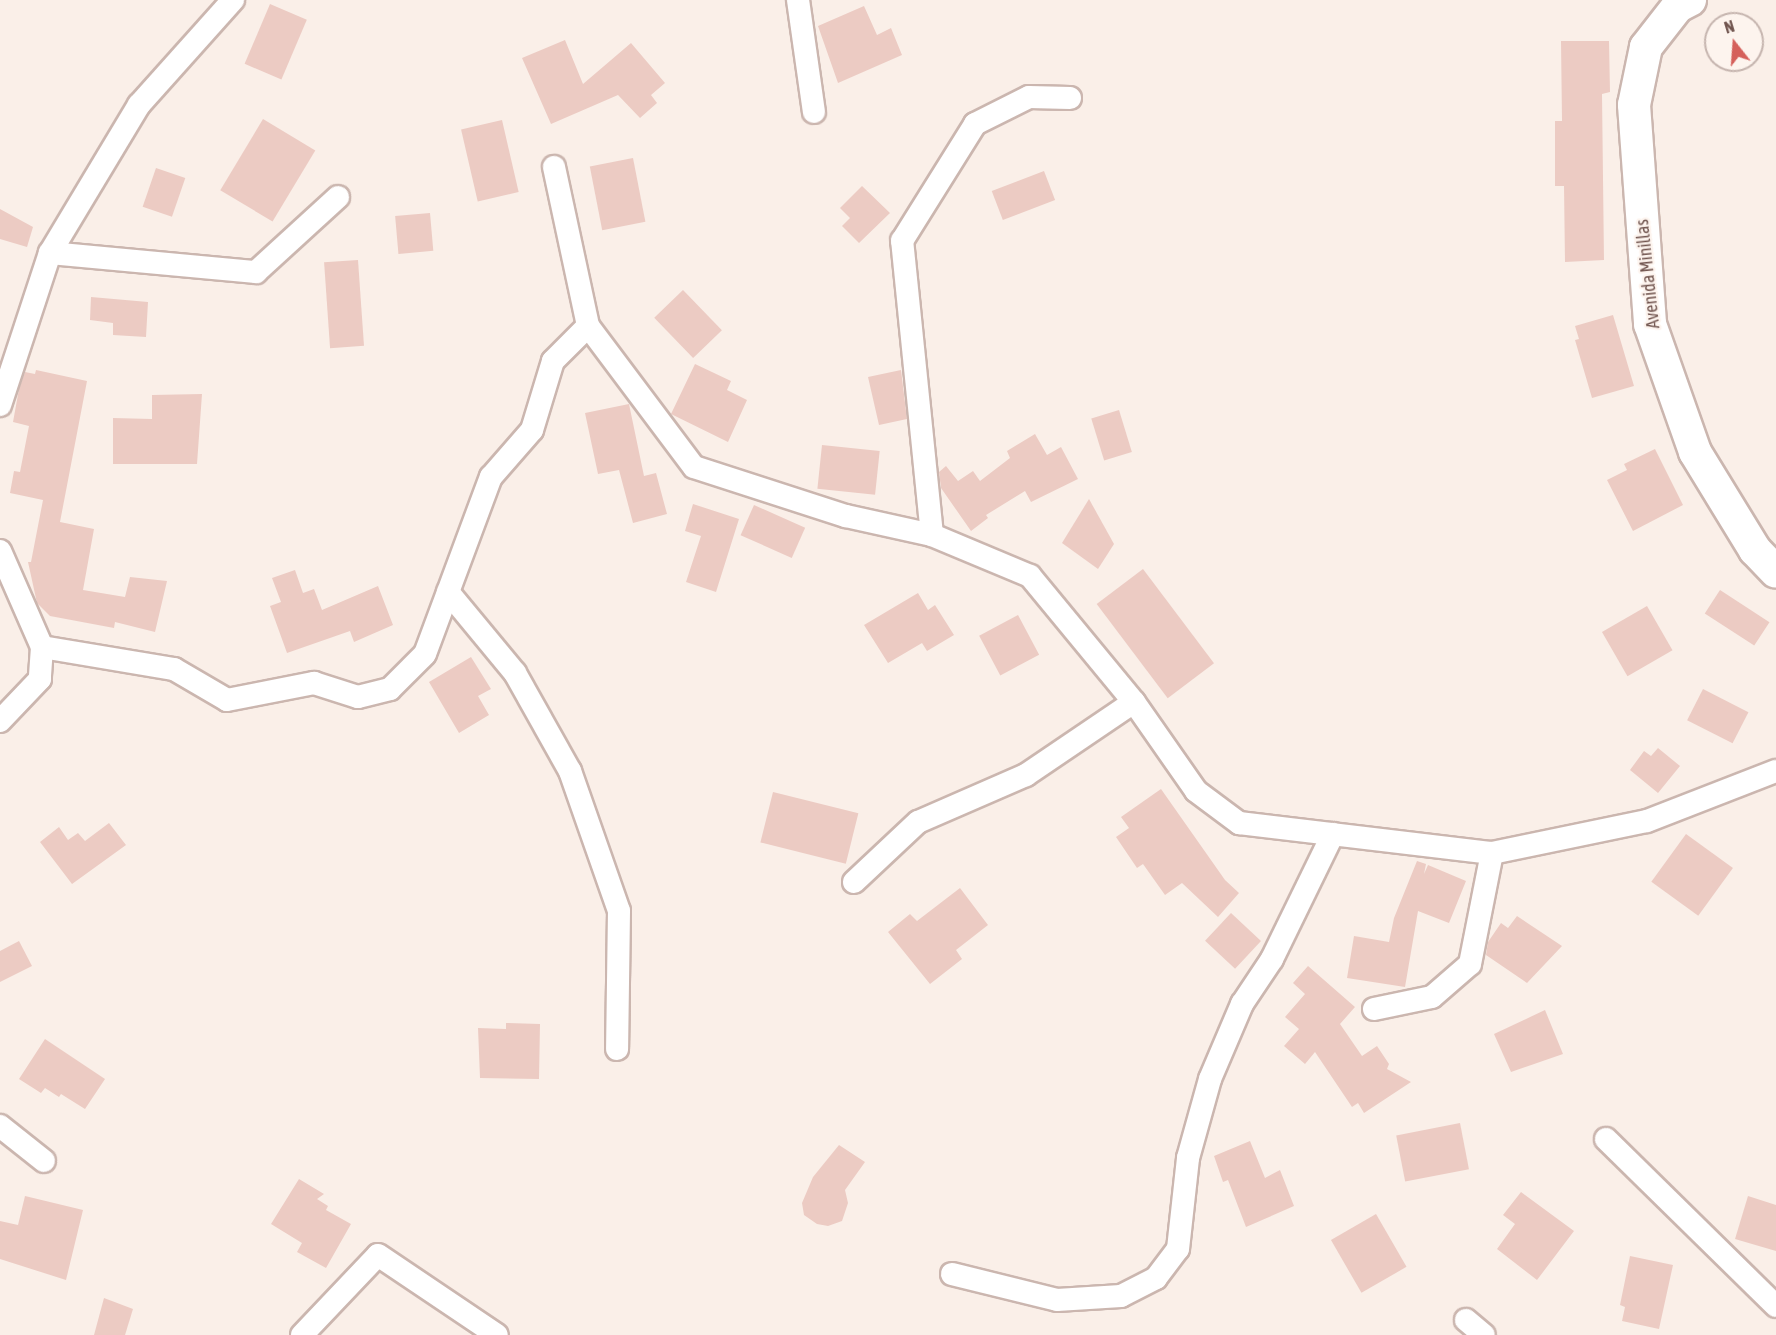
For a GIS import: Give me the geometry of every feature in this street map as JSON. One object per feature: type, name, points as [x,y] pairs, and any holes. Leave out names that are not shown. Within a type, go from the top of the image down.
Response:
[{"type":"street","points":[[0,405],[50,253],[139,105],[233,0]]},
{"type":"street","points":[[798,0],[814,112]]},
{"type":"street","name":"Avenida Minillas","points":[[1690,0],[1678,6],[1647,47],[1634,105],[1650,324],[1695,452],[1755,550],[1776,572]]},
{"type":"street","points":[[932,536],[902,241],[975,124],[1029,97],[1070,98]]},
{"type":"street","points":[[554,167],[588,326],[694,467],[846,516],[932,536],[1030,576],[1134,702],[1196,791],[1239,823],[1492,853],[1647,821],[1776,771]]},
{"type":"street","points":[[50,253],[256,272],[338,196]]},
{"type":"street","points":[[42,646],[174,669],[227,700],[314,683],[358,697],[390,689],[425,654],[492,477],[532,430],[553,361],[588,326]]},
{"type":"street","points":[[0,551],[42,646],[40,679],[0,721]]},
{"type":"street","points":[[448,592],[515,673],[570,771],[619,911],[617,1049]]},
{"type":"street","points":[[854,882],[918,822],[1026,775],[1134,702]]},
{"type":"street","points":[[952,1274],[1057,1300],[1121,1296],[1156,1278],[1178,1249],[1188,1158],[1210,1079],[1242,1004],[1272,959],[1333,834]]},
{"type":"street","points":[[1374,1009],[1432,997],[1470,964],[1492,853]]},
{"type":"street","points":[[0,1126],[44,1161]]},
{"type":"street","points":[[1606,1139],[1776,1306]]},
{"type":"street","points":[[302,1335],[378,1255],[497,1335]]},
{"type":"street","points":[[1466,1320],[1484,1335]]},
{"type":"building","points":[[270,4],[307,20],[281,79],[245,64]]},
{"type":"building","points":[[864,6],[877,35],[891,28],[902,55],[838,83],[818,26]]},
{"type":"building","points":[[565,40],[583,84],[631,43],[665,83],[651,95],[657,103],[640,118],[618,95],[551,124],[522,58]]},
{"type":"building","points":[[1561,41],[1609,41],[1610,92],[1602,94],[1604,260],[1565,262],[1564,186],[1555,186],[1555,121],[1562,121]]},
{"type":"building","points":[[263,119],[315,150],[273,222],[220,190]]},
{"type":"building","points":[[502,120],[519,192],[478,202],[461,129]]},
{"type":"building","points":[[633,158],[645,222],[602,230],[590,166]]},
{"type":"building","points":[[156,168],[185,178],[172,217],[143,207]]},
{"type":"building","points":[[1044,171],[1055,200],[1003,220],[992,191]]},
{"type":"building","points":[[862,186],[890,213],[859,243],[842,226],[850,218],[840,208]]},
{"type":"building","points":[[0,209],[33,227],[27,247],[0,239]]},
{"type":"building","points":[[430,213],[433,251],[398,254],[395,216]]},
{"type":"building","points":[[358,260],[364,346],[330,348],[324,262]]},
{"type":"building","points":[[683,290],[722,330],[693,358],[654,318]]},
{"type":"building","points":[[91,297],[148,302],[146,337],[113,335],[113,323],[90,320]]},
{"type":"building","points":[[1613,315],[1634,386],[1592,398],[1575,340],[1579,339],[1575,326]]},
{"type":"building","points":[[695,364],[731,381],[727,390],[747,400],[728,442],[671,414]]},
{"type":"building","points":[[36,370],[87,381],[60,522],[94,529],[83,590],[125,597],[130,577],[167,581],[155,632],[115,622],[114,628],[50,616],[37,603],[28,562],[31,562],[43,500],[10,493],[14,471],[20,472],[29,426],[13,422],[19,389],[25,372],[35,374]]},
{"type":"building","points":[[901,370],[907,419],[879,425],[868,377]]},
{"type":"building","points":[[202,394],[197,464],[113,464],[113,418],[152,419],[152,395]]},
{"type":"building","points":[[629,404],[644,476],[656,473],[667,514],[633,523],[619,470],[598,474],[585,413]]},
{"type":"building","points":[[1119,410],[1132,452],[1104,461],[1091,418]]},
{"type":"building","points":[[1035,434],[1047,455],[1061,447],[1078,479],[1031,502],[1025,491],[986,515],[988,518],[971,531],[941,488],[939,472],[946,466],[958,481],[973,471],[980,481],[1010,458],[1007,451]]},
{"type":"building","points":[[822,445],[880,451],[875,495],[817,489]]},
{"type":"building","points":[[1655,449],[1683,505],[1633,531],[1607,480],[1627,470],[1624,464]]},
{"type":"building","points":[[1089,499],[1114,544],[1098,569],[1062,543]]},
{"type":"building","points":[[693,504],[739,519],[716,592],[686,582],[701,536],[685,531]]},
{"type":"building","points":[[754,505],[805,528],[792,558],[741,535]]},
{"type":"building","points":[[1143,569],[1214,663],[1168,698],[1097,604]]},
{"type":"building","points":[[295,570],[303,593],[314,589],[322,610],[378,586],[393,625],[354,642],[350,631],[287,653],[270,606],[281,602],[272,578]]},
{"type":"building","points":[[1720,590],[1769,622],[1754,646],[1705,613]]},
{"type":"building","points":[[918,593],[928,610],[935,605],[954,635],[927,651],[922,643],[888,663],[864,625]]},
{"type":"building","points":[[1647,606],[1672,650],[1627,676],[1602,632]]},
{"type":"building","points":[[1018,615],[1039,655],[1000,675],[979,636]]},
{"type":"building","points":[[471,657],[491,689],[478,696],[489,715],[459,733],[429,682]]},
{"type":"building","points":[[1703,689],[1748,712],[1733,743],[1687,720]]},
{"type":"building","points":[[1658,748],[1680,766],[1658,793],[1630,770],[1644,751],[1651,756]]},
{"type":"building","points":[[1161,789],[1225,880],[1239,893],[1218,917],[1182,883],[1165,895],[1143,864],[1137,868],[1116,837],[1129,828],[1121,817]]},
{"type":"building","points":[[773,792],[858,813],[846,864],[760,842]]},
{"type":"building","points":[[109,823],[126,845],[72,884],[40,842],[59,827],[68,840],[78,833],[85,841]]},
{"type":"building","points":[[1686,834],[1733,868],[1698,916],[1651,882]]},
{"type":"building","points":[[1417,861],[1426,864],[1424,874],[1428,865],[1466,881],[1449,923],[1418,911],[1405,987],[1347,978],[1354,936],[1389,942],[1394,918]]},
{"type":"building","points":[[960,888],[988,925],[956,950],[962,959],[930,984],[888,932],[910,914],[917,921]]},
{"type":"building","points":[[1231,913],[1261,941],[1235,969],[1205,941]]},
{"type":"building","points":[[1517,916],[1562,946],[1527,983],[1486,955],[1488,942],[1501,923],[1508,928]]},
{"type":"building","points":[[19,941],[32,966],[0,982],[0,951]]},
{"type":"building","points":[[1308,966],[1355,1007],[1340,1024],[1362,1056],[1377,1046],[1389,1064],[1387,1069],[1411,1082],[1364,1113],[1358,1103],[1352,1107],[1315,1052],[1305,1064],[1284,1046],[1299,1029],[1285,1017],[1305,994],[1293,983]]},
{"type":"building","points":[[1545,1010],[1563,1054],[1511,1072],[1494,1034]]},
{"type":"building","points":[[506,1023],[540,1024],[539,1079],[480,1078],[478,1028],[506,1029]]},
{"type":"building","points":[[45,1039],[105,1079],[85,1109],[61,1094],[59,1097],[45,1088],[41,1093],[19,1079]]},
{"type":"building","points":[[1460,1123],[1469,1169],[1405,1182],[1396,1135]]},
{"type":"building","points":[[1250,1141],[1265,1178],[1280,1170],[1294,1206],[1246,1227],[1228,1180],[1223,1182],[1214,1156]]},
{"type":"building","points":[[839,1145],[865,1162],[845,1190],[848,1203],[842,1221],[828,1226],[817,1224],[804,1215],[802,1203],[813,1177]]},
{"type":"building","points":[[299,1179],[324,1194],[317,1199],[328,1206],[326,1210],[351,1224],[326,1268],[297,1252],[302,1243],[271,1224]]},
{"type":"building","points":[[1521,1192],[1574,1231],[1537,1280],[1497,1249],[1515,1224],[1503,1215]]},
{"type":"building","points":[[25,1196],[83,1210],[66,1280],[0,1259],[0,1221],[18,1225]]},
{"type":"building","points":[[1748,1196],[1776,1205],[1776,1251],[1735,1239]]},
{"type":"building","points":[[1376,1214],[1406,1267],[1361,1293],[1331,1240]]},
{"type":"building","points":[[1630,1256],[1673,1265],[1659,1329],[1622,1321],[1625,1307],[1620,1305]]},
{"type":"building","points":[[104,1298],[133,1309],[125,1335],[94,1335]]}]
